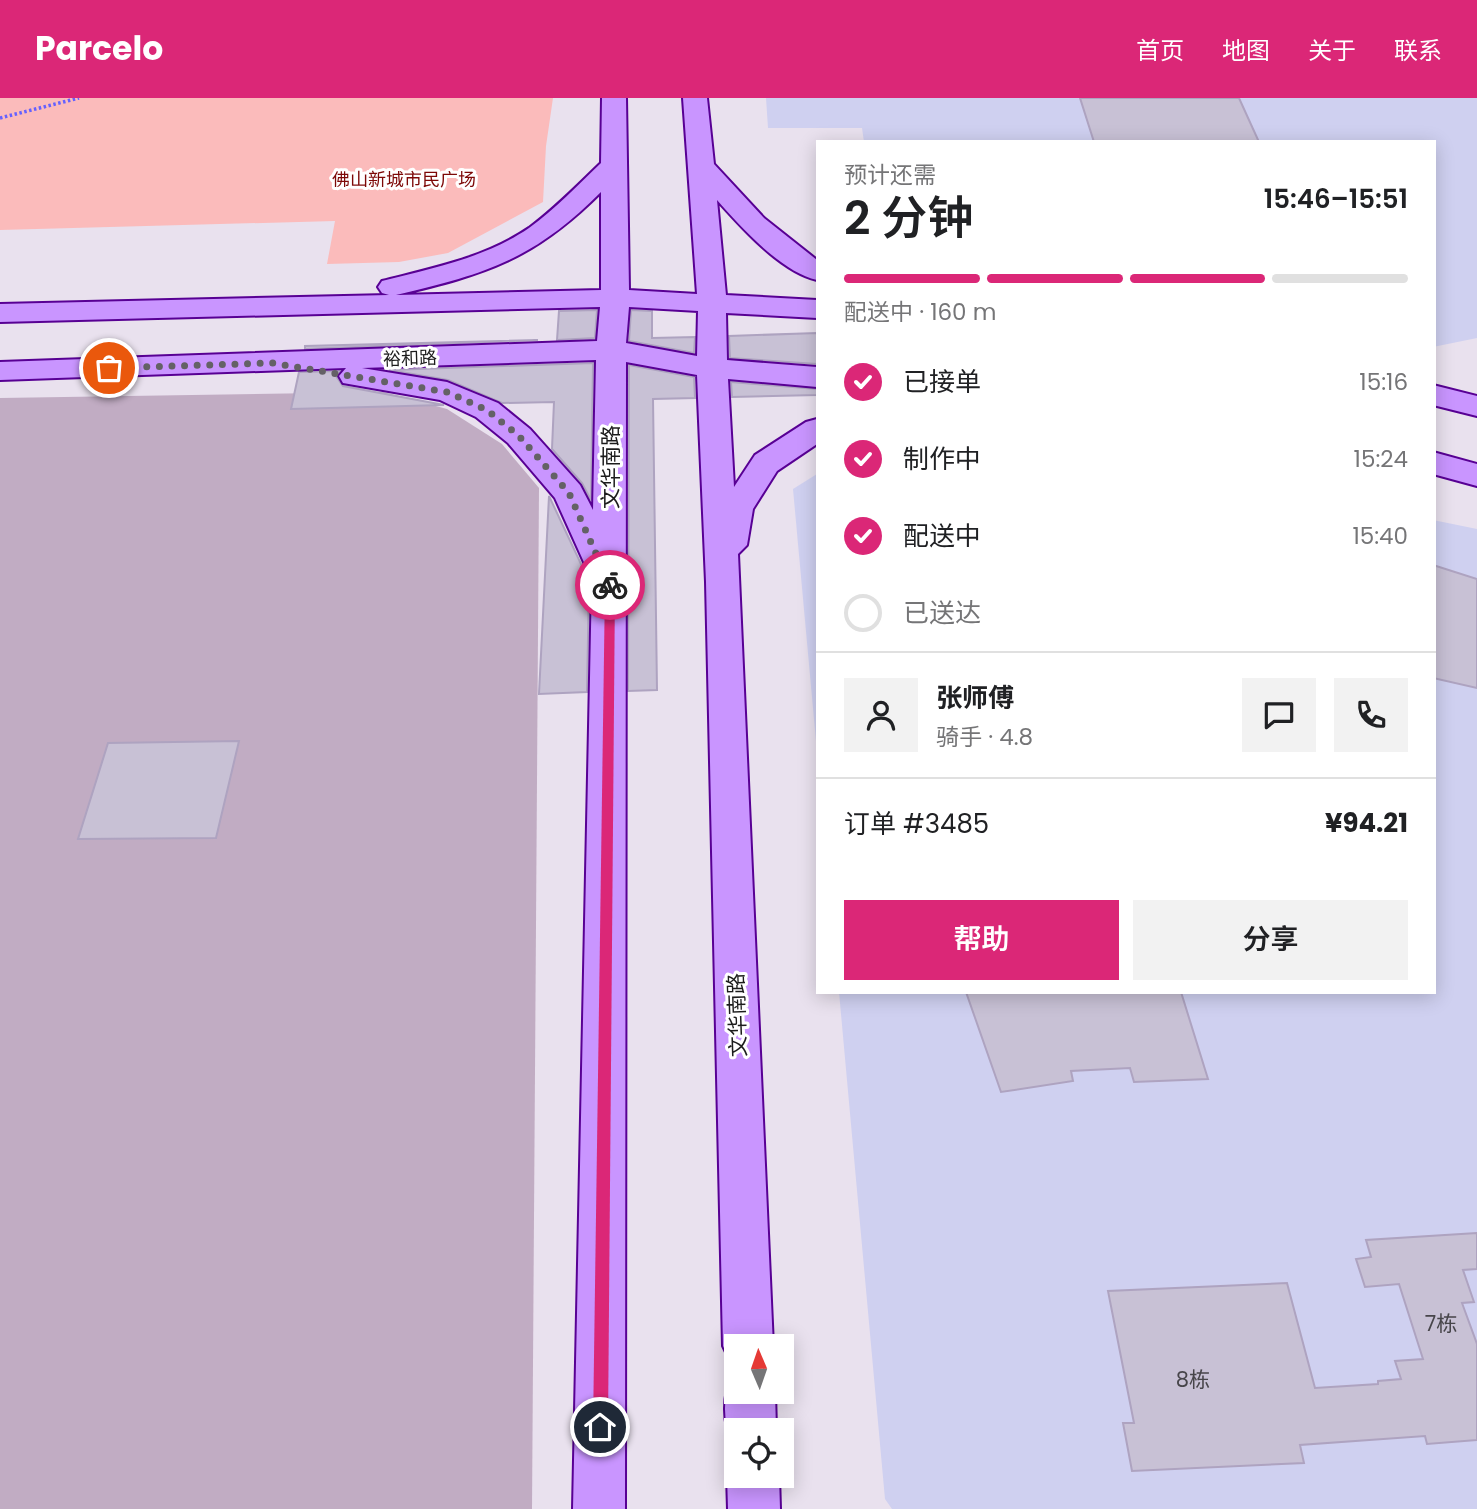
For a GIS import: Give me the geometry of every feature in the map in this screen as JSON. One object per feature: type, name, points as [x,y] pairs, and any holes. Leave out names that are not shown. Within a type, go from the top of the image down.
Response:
[{"type":"main road","name":"文华南路","points":[[599,1509],[611,350],[615,298],[614,98]]},
{"type":"main road","name":"文华南路","points":[[695,98],[712,302],[712,368],[723,582],[748,1334]]},
{"type":"main road","points":[[293,305],[466,269],[524,242],[554,221],[615,163]]},
{"type":"main road","points":[[700,165],[753,225],[786,254],[816,271]]},
{"type":"main road","points":[[0,313],[615,298],[816,309]]},
{"type":"main road","name":"裕和路","points":[[0,371],[611,350],[712,368],[816,377]]},
{"type":"main road","points":[[272,363],[447,392],[487,410],[519,436],[569,493],[610,585]]},
{"type":"main road","points":[[1436,396],[1477,406]]},
{"type":"main road","points":[[723,582],[737,508],[766,463],[816,430]]},
{"type":"main road","points":[[1436,465],[1477,475]]},
{"type":"main road","points":[[753,1488],[754,1509]]},
{"type":"path","points":[[0,118],[79,98]]},
{"type":"shaded area","points":[[766,98],[1477,98],[1477,338],[1436,346],[1436,140],[864,140],[862,128],[768,128]]},
{"type":"shaded area","points":[[383,392],[447,409],[502,444],[539,488],[532,1509],[0,1509],[0,398]]},
{"type":"shaded area","points":[[816,475],[816,741],[793,489]]},
{"type":"shaded area","points":[[1436,521],[1477,529],[1477,1509],[892,1509],[885,1499],[839,994],[1436,994]]},
{"type":"green space","name":"佛山新城市民广场","points":[[0,98],[553,98],[546,146],[543,202],[448,253],[399,262],[327,264],[335,221],[0,230]]},
{"type":"building","points":[[1080,98],[1239,98],[1258,140],[1093,140]]},
{"type":"building","points":[[597,310],[595,338],[557,340],[559,311]]},
{"type":"building","points":[[631,310],[652,311],[652,338],[695,337],[694,353],[629,341]]},
{"type":"building","points":[[816,333],[816,364],[730,358],[729,336]]},
{"type":"building","points":[[538,340],[305,349],[305,346]]},
{"type":"building","points":[[593,363],[591,500],[582,483],[552,449],[554,402],[502,403],[448,380],[389,370]]},
{"type":"building","points":[[629,365],[694,377],[695,398],[653,399],[657,690],[628,691]]},
{"type":"building","points":[[340,371],[336,376],[343,386],[444,405],[291,409],[299,372]]},
{"type":"building","points":[[731,382],[816,389],[816,395],[732,397]]},
{"type":"building","points":[[549,496],[589,581],[587,692],[539,694]]},
{"type":"building","points":[[1436,566],[1477,579],[1477,688],[1436,679]]},
{"type":"building","points":[[239,741],[216,838],[78,839],[108,743]]},
{"type":"building","points":[[967,994],[1182,994],[1208,1079],[1134,1082],[1130,1068],[1071,1071],[1073,1081],[1001,1092]]},
{"type":"building","points":[[1477,1233],[1477,1269],[1463,1270],[1474,1302],[1462,1303],[1477,1344],[1477,1440],[1427,1444],[1425,1436],[1300,1445],[1304,1463],[1132,1471],[1123,1423],[1134,1423],[1108,1291],[1287,1283],[1315,1388],[1378,1384],[1378,1381],[1401,1379],[1395,1361],[1423,1359],[1399,1284],[1365,1287],[1356,1259],[1371,1257],[1366,1240]]},
{"type":"way so far","points":[[109,368],[272,363],[447,392],[487,410],[519,436],[569,493],[610,585]]},
{"type":"route","points":[[600,1427],[610,585]]}]
